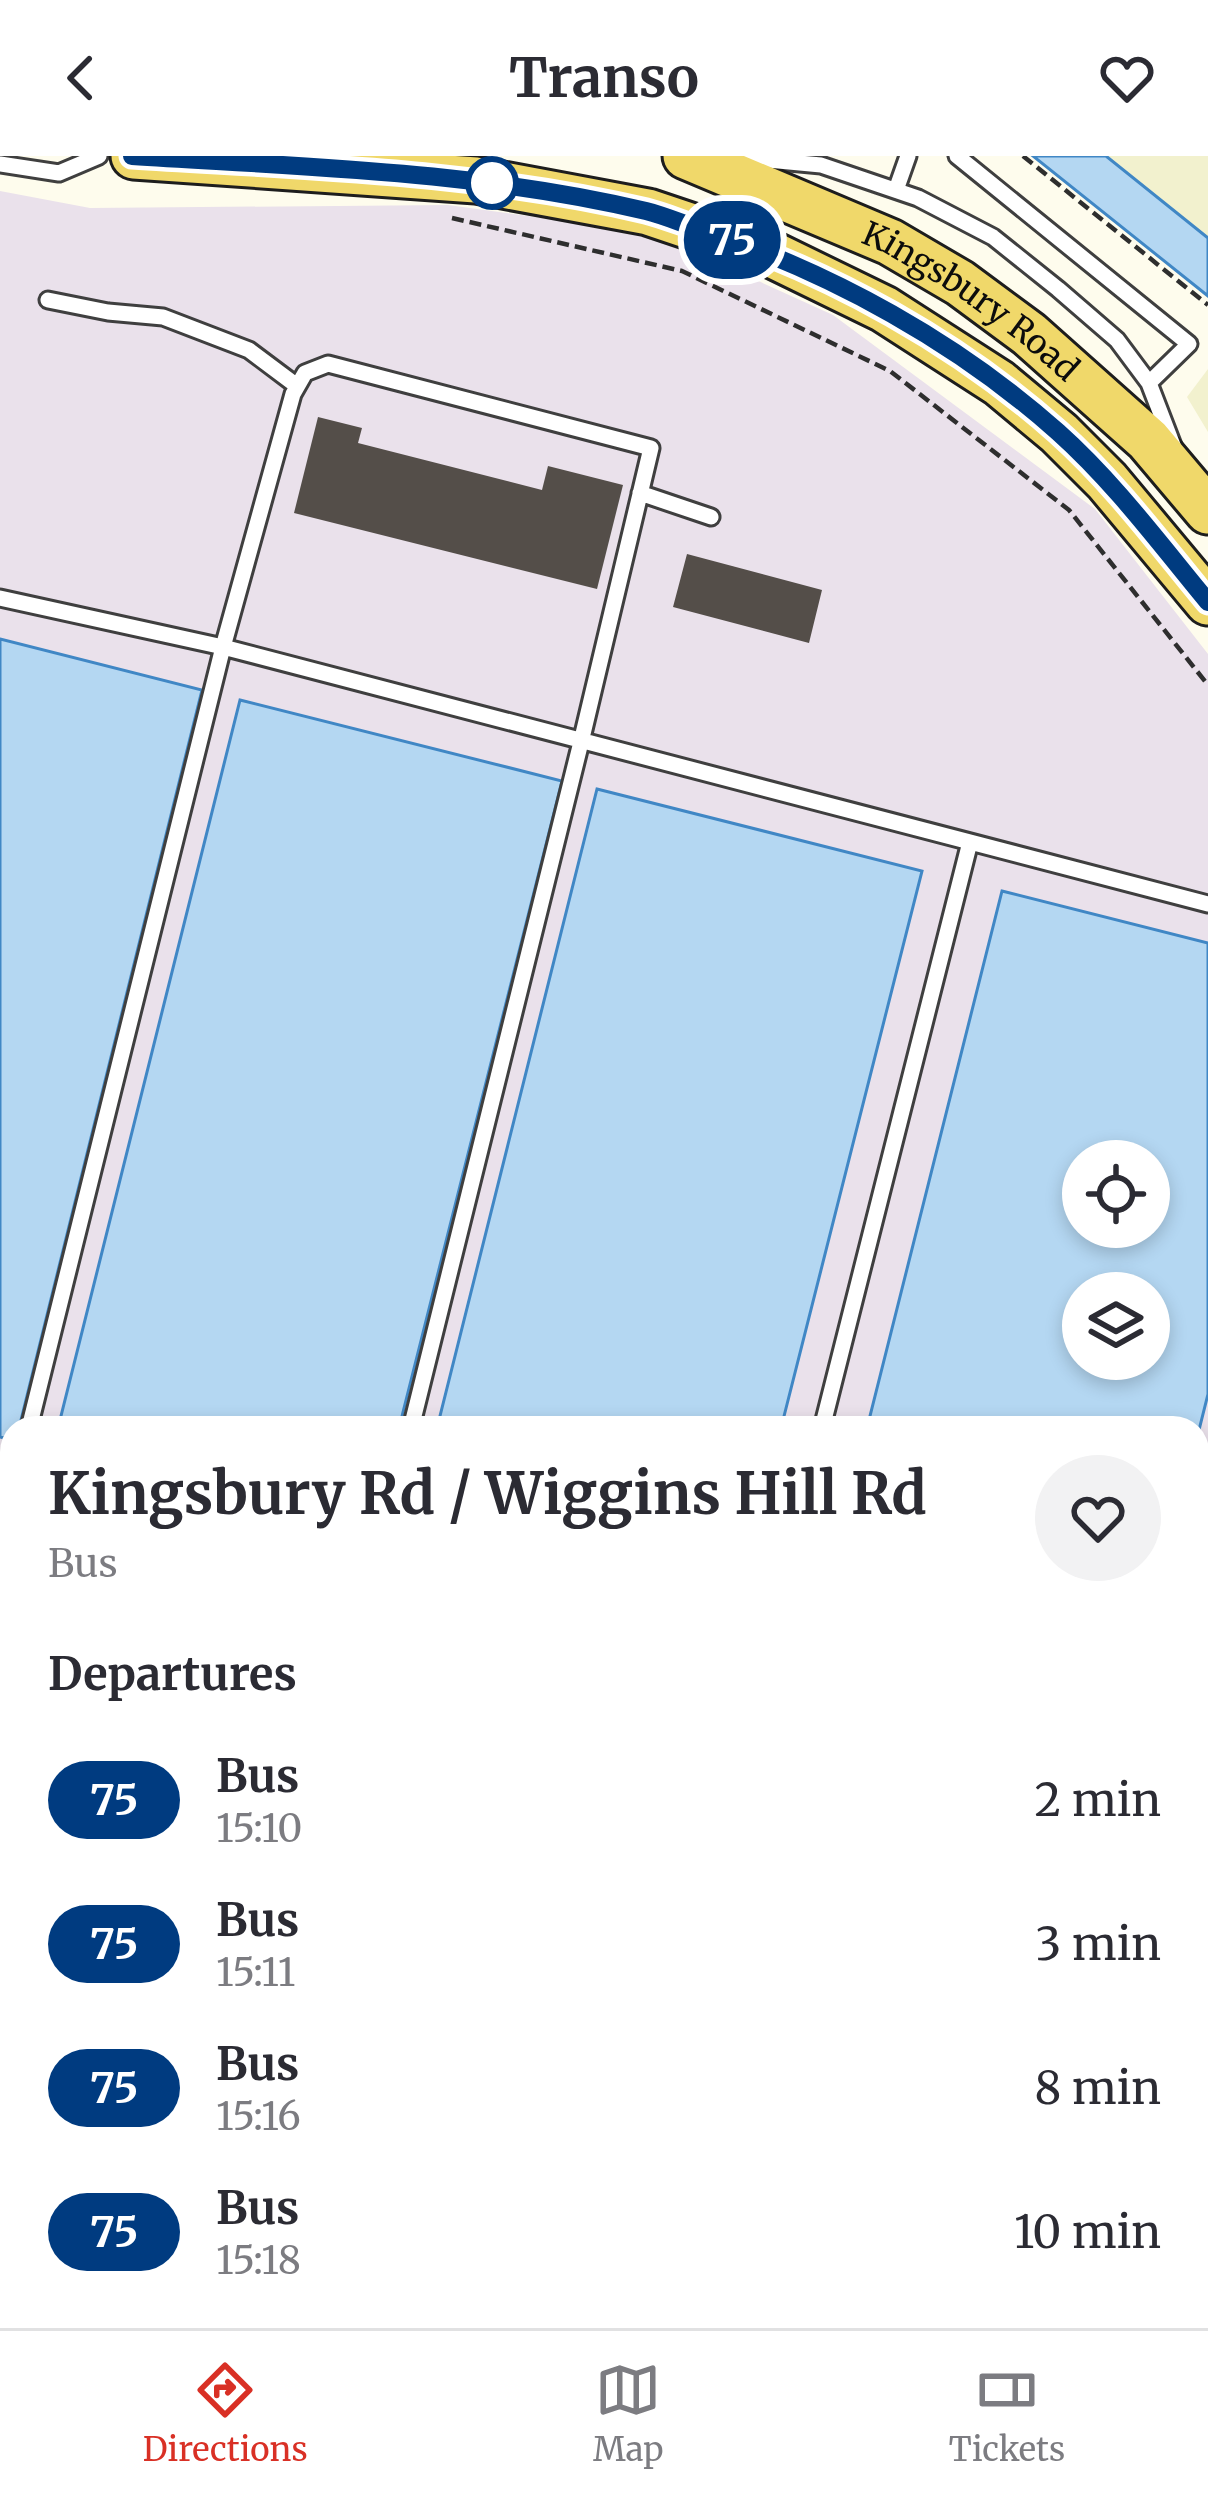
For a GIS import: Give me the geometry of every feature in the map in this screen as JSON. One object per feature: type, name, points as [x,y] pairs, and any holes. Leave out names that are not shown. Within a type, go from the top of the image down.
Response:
[{"type":"main road","name":"Kingsbury Road","points":[[134,156],[476,180],[649,212],[767,252],[884,309],[999,383],[1059,433],[1135,452]]},
{"type":"main road","name":"Kingsbury Road","points":[[686,156],[890,242],[960,283],[1029,334],[1135,452],[1197,497]]},
{"type":"main road","name":"Kingsbury Road","points":[[1135,452],[1208,602]]},
{"type":"lane","points":[[0,164],[59,173],[99,156]]},
{"type":"lane","points":[[719,156],[821,165],[919,198],[993,237],[1117,340],[1149,383]]},
{"type":"lane","points":[[896,190],[908,156]]},
{"type":"lane","points":[[956,156],[1190,344],[1149,383],[1135,452]]},
{"type":"lane","points":[[48,300],[163,317],[249,350],[298,386]]},
{"type":"lane","points":[[32,1416],[223,647],[293,394],[304,374],[328,364],[651,448],[414,1416]]},
{"type":"lane","points":[[640,493],[711,517]]},
{"type":"lane","points":[[0,598],[223,647],[1208,904]]},
{"type":"lane","points":[[825,1416],[970,842]]},
{"type":"path","points":[[1023,156],[1208,304]]},
{"type":"path","points":[[433,215],[682,271],[890,370],[1069,510],[1208,685]]},
{"type":"shaded area","points":[[0,191],[90,208],[448,205],[639,231],[833,315],[1095,509],[1208,654],[1208,1416],[0,1416]]},
{"type":"green space","points":[[1106,156],[1208,156],[1208,238],[1154,195]]},
{"type":"green space","points":[[1208,369],[1208,432],[1187,397]]},
{"type":"water","points":[[1033,156],[1106,156],[1208,238],[1208,296]]},
{"type":"water","points":[[0,639],[202,690],[22,1416],[0,1416]]},
{"type":"water","points":[[240,700],[562,781],[402,1416],[61,1416]]},
{"type":"water","points":[[597,789],[922,871],[784,1416],[440,1416]]},
{"type":"water","points":[[1002,891],[1208,943],[1208,1394],[1202,1416],[870,1416]]},
{"type":"building","points":[[318,417],[362,428],[358,443],[542,490],[548,466],[623,485],[597,589],[294,513]]},
{"type":"building","points":[[687,554],[822,590],[809,643],[673,607]]},
{"type":"bus line","name":"75","points":[[132,156],[476,180],[649,212],[767,252],[884,309],[999,383],[1108,481],[1208,602]]}]
